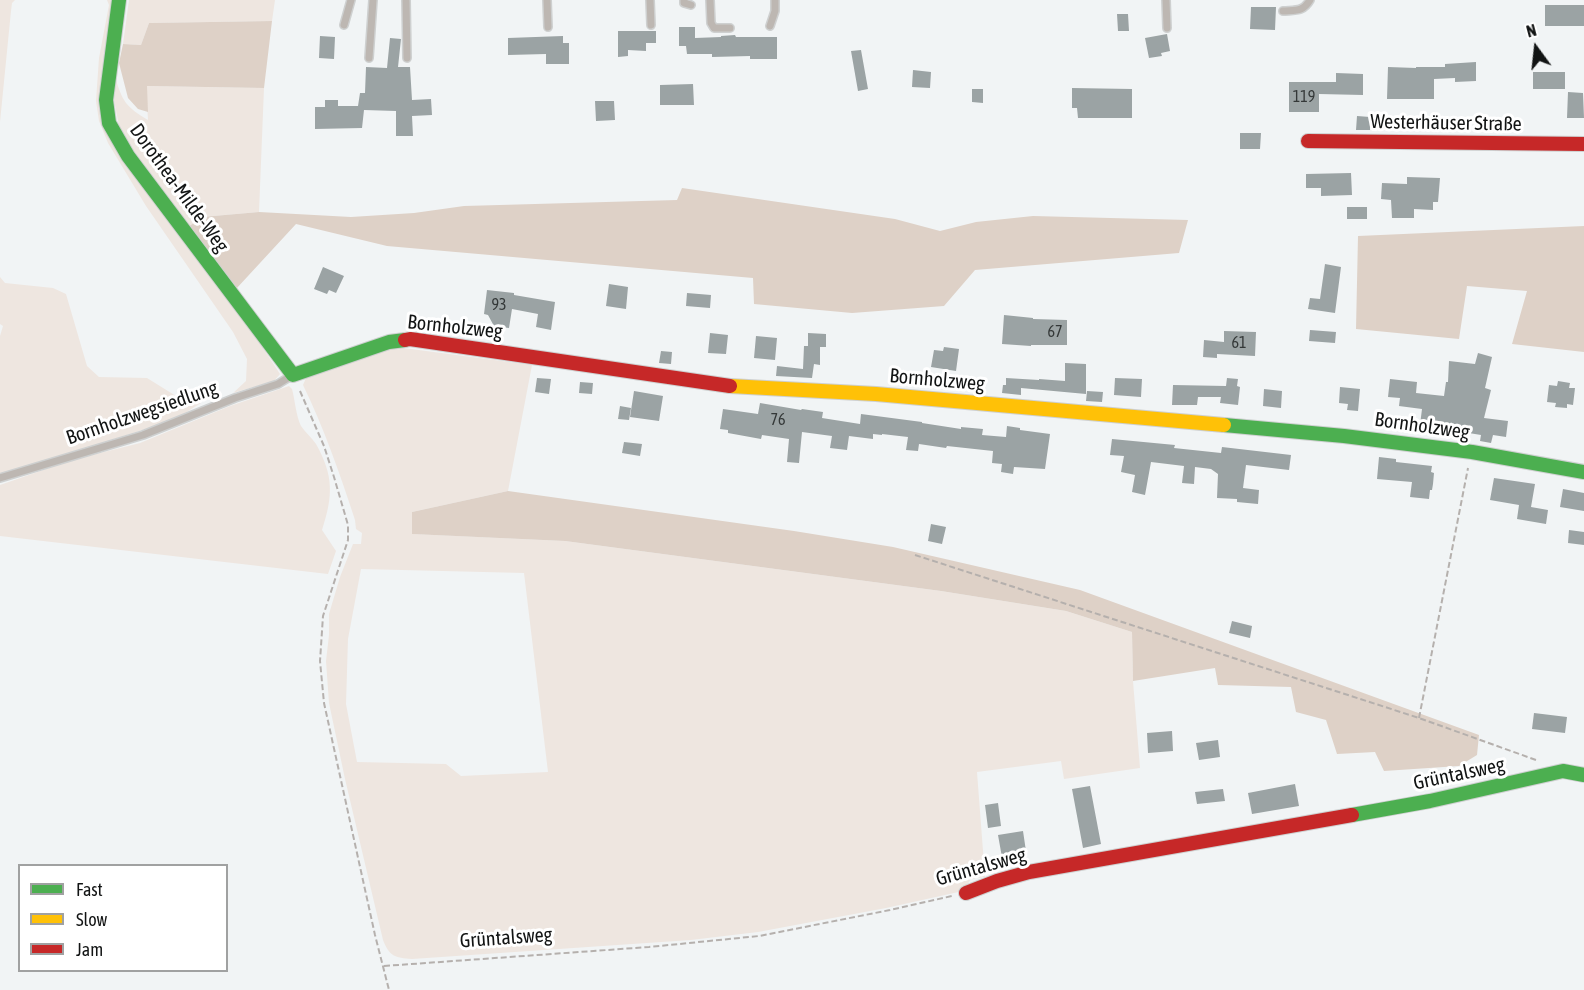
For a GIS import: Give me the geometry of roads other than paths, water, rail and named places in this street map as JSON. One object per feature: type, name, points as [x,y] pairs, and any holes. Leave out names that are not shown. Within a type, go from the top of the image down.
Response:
[{"type":"street","name":"Dorothea-Milde-Weg","points":[[119,0],[106,100],[109,123],[128,156],[293,375]]},
{"type":"street","name":"Westerhäuser Straße","points":[[1308,141],[1584,144]]},
{"type":"street","name":"Bornholzweg","points":[[293,375],[389,342],[410,339],[732,386],[876,394],[1333,435],[1472,452],[1584,472]]},
{"type":"street","name":"Grüntalsweg","points":[[966,893],[1029,872],[1430,801],[1563,771],[1584,775]]},
{"type":"lane","points":[[344,25],[351,0]]},
{"type":"lane","points":[[369,58],[373,0]]},
{"type":"lane","points":[[406,0],[407,58]]},
{"type":"lane","points":[[547,0],[548,27]]},
{"type":"lane","points":[[650,0],[651,26]]},
{"type":"lane","points":[[684,0],[684,3],[691,5]]},
{"type":"lane","points":[[710,0],[711,23],[714,28],[730,28]]},
{"type":"lane","points":[[770,26],[775,11],[775,0]]},
{"type":"lane","points":[[1166,0],[1167,28]]},
{"type":"lane","points":[[1283,11],[1299,10],[1306,7],[1310,0]]},
{"type":"lane","name":"Bornholzwegsiedlung","points":[[0,478],[143,435],[235,398],[278,384],[293,375]]}]
